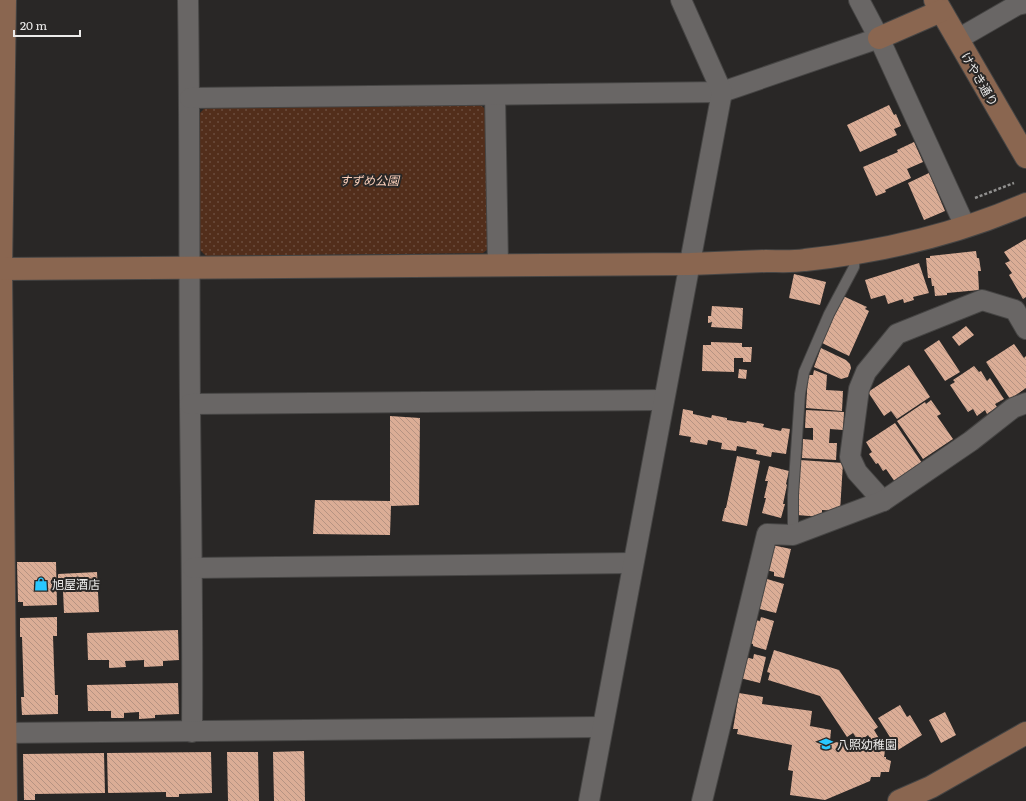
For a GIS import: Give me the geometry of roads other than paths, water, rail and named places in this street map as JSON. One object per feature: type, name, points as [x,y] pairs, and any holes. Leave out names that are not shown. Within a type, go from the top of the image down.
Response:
[{"type":"street","points":[[5,0],[0,269],[2,733],[6,801]]},
{"type":"street","points":[[188,0],[190,98],[190,404],[193,568],[192,732]]},
{"type":"street","points":[[589,801],[663,400],[722,92],[681,0]]},
{"type":"street","points":[[858,0],[879,38],[965,226]]},
{"type":"street","points":[[958,39],[1017,5],[1026,3]]},
{"type":"street","points":[[190,98],[722,92],[879,38],[938,5]]},
{"type":"street","name":"けやき通り","points":[[938,5],[1026,158]]},
{"type":"street","points":[[495,95],[498,265]]},
{"type":"street","points":[[0,269],[690,264],[804,260],[876,250],[965,226],[1026,204]]},
{"type":"street","points":[[883,501],[857,472],[850,457],[859,389],[866,372],[897,334],[982,300],[1015,310],[1026,329]]},
{"type":"street","points":[[190,404],[663,400]]},
{"type":"street","points":[[702,801],[767,534],[793,535],[883,501],[971,441],[1013,408],[1026,403]]},
{"type":"street","points":[[193,568],[633,563]]},
{"type":"street","points":[[2,733],[602,727]]},
{"type":"street","points":[[900,801],[931,794],[1026,733]]},
{"type":"lane","points":[[793,535],[793,495],[800,394],[804,372],[829,314],[854,266],[855,253]]},
{"type":"place","name":"旭屋酒店","points":[[41,584]]},
{"type":"place","name":"八照幼稚園","points":[[826,744]]},
{"type":"park label","name":"すずめ公園","points":[[369,180]]}]
